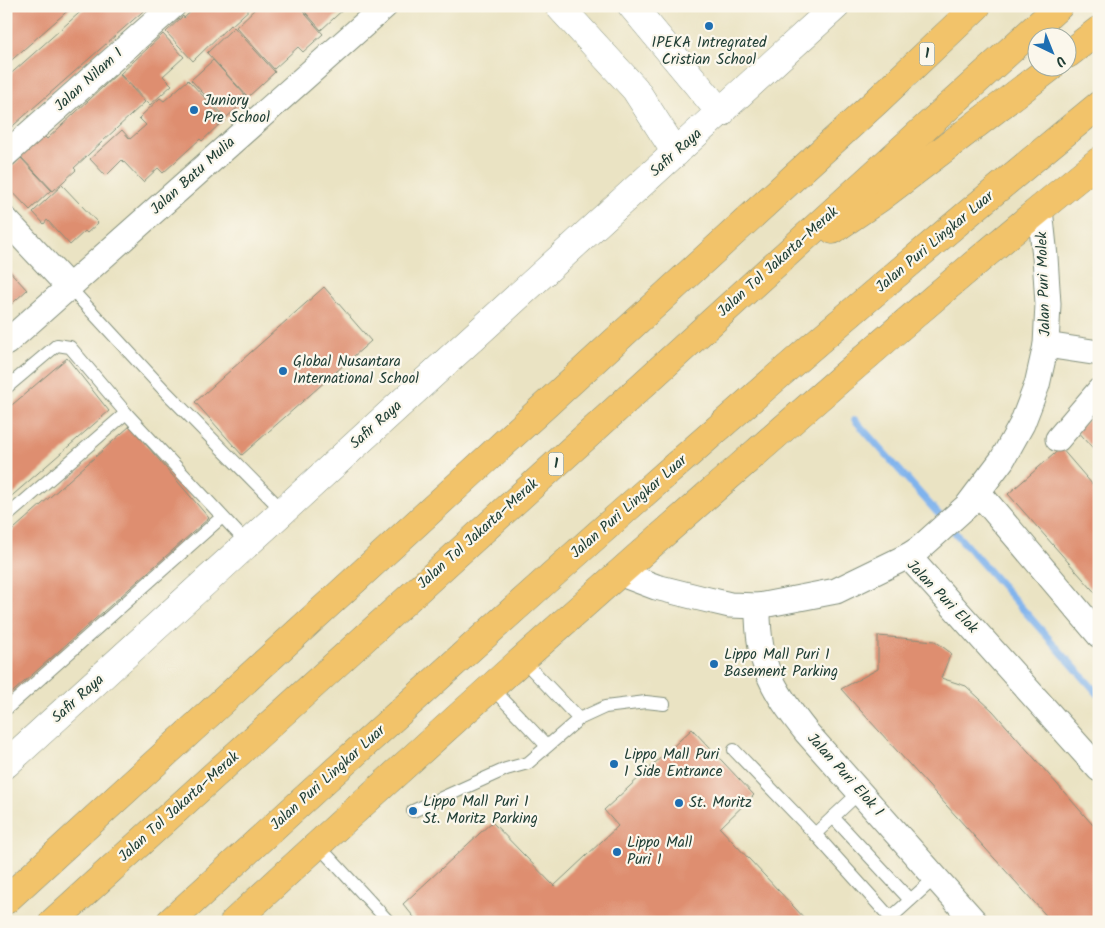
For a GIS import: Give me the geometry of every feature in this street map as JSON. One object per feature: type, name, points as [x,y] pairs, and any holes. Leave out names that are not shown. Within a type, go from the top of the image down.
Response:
[{"type":"main road","name":"1","points":[[6,900],[870,108],[977,6]]},
{"type":"main road","name":"Jalan Tol Jakarta–Merak","points":[[53,922],[1059,6]]},
{"type":"main road","points":[[1078,46],[1099,30]]},
{"type":"main road","points":[[747,289],[880,198],[1037,78]]},
{"type":"main road","name":"Jalan Puri Lingkar Luar","points":[[170,922],[560,567],[804,353],[1099,105]]},
{"type":"main road","points":[[234,922],[369,796],[619,573],[922,307],[1099,161]]},
{"type":"main road","points":[[341,765],[369,796]]},
{"type":"street","name":"Jalan Nilam I","points":[[6,154],[173,6]]},
{"type":"street","name":"Jalan Batu Mulia","points":[[6,343],[385,6]]},
{"type":"street","points":[[559,6],[635,88],[676,153]]},
{"type":"street","points":[[632,6],[721,113]]},
{"type":"street","name":"Safir Raya","points":[[6,764],[836,6]]},
{"type":"street","name":"Jalan Puri Molek","points":[[913,552],[973,499],[1002,460],[1022,424],[1037,385],[1046,345],[1048,304],[1040,209]]},
{"type":"street","points":[[6,220],[69,287]]},
{"type":"street","points":[[1046,345],[1099,353]]},
{"type":"street","points":[[1058,439],[1099,391]]},
{"type":"street","points":[[973,499],[1099,635]]},
{"type":"street","name":"Jalan Puri Elok","points":[[619,573],[656,587],[700,598],[730,605],[758,606],[836,591],[913,552],[1099,769]]},
{"type":"street","name":"Jalan Puri Elok 1","points":[[758,606],[761,650],[768,677],[785,705],[807,733],[975,922]]},
{"type":"lane","points":[[69,287],[164,390],[283,511]]},
{"type":"lane","points":[[6,388],[57,344],[70,347],[126,413],[248,544]]},
{"type":"lane","points":[[6,517],[126,413]]},
{"type":"lane","points":[[6,709],[222,516]]},
{"type":"lane","points":[[522,659],[579,719]]},
{"type":"lane","points":[[492,688],[547,746]]},
{"type":"lane","points":[[413,811],[506,769],[528,763],[579,719],[606,707],[646,702],[664,704]]},
{"type":"lane","points":[[734,750],[815,834],[887,914],[895,914],[936,877]]},
{"type":"lane","points":[[815,834],[860,792]]},
{"type":"lane","points":[[833,817],[910,900]]},
{"type":"lane","points":[[317,844],[388,922]]},
{"type":"building","points":[[12,6],[73,6],[6,65],[6,11]]},
{"type":"building","points":[[87,6],[149,6],[6,132],[6,78]]},
{"type":"building","points":[[197,6],[253,6],[230,25],[193,61],[166,32]]},
{"type":"building","points":[[258,6],[261,8],[264,6],[298,6],[323,34],[303,52],[298,47],[274,69],[236,27]]},
{"type":"building","points":[[300,6],[347,6],[321,30]]},
{"type":"building","points":[[234,27],[275,72],[248,97],[207,53]]},
{"type":"building","points":[[163,34],[184,57],[163,76],[172,85],[150,105],[120,74]]},
{"type":"building","points":[[213,60],[248,98],[226,118],[191,80]]},
{"type":"building","points":[[118,73],[145,102],[74,168],[76,170],[53,191],[20,156],[43,135],[47,139]]},
{"type":"building","points":[[188,80],[225,119],[163,173],[158,168],[143,182],[122,160],[106,176],[90,159],[122,130],[130,139],[146,125],[139,118],[160,98],[164,101]]},
{"type":"building","points":[[21,158],[51,190],[30,210],[6,185],[6,172]]},
{"type":"building","points":[[62,185],[98,223],[87,233],[85,231],[70,245],[47,220],[44,224],[33,212]]},
{"type":"building","points":[[6,267],[27,290],[6,309]]},
{"type":"building","name":"Global Nusantara International School","points":[[324,287],[371,341],[242,455],[195,402]]},
{"type":"building","points":[[67,358],[109,411],[6,501],[6,410]]},
{"type":"building","points":[[1099,410],[1099,455],[1077,430]]},
{"type":"building","points":[[130,426],[209,518],[6,698],[6,536]]},
{"type":"building","points":[[1061,448],[1099,492],[1099,597],[1008,494]]},
{"type":"building","points":[[878,636],[935,641],[951,653],[941,678],[966,686],[993,711],[1099,832],[1099,922],[1052,922],[841,689],[878,669]]},
{"type":"building","points":[[692,729],[754,795],[720,828],[808,922],[418,922],[403,904],[492,822],[554,886],[618,826],[604,810]]},
{"type":"waterway","points":[[855,420],[1099,695]]},
{"type":"place","name":"IPEKA Intregrated Cristian School","points":[[709,26]]},
{"type":"place","name":"Juniory Pre School","points":[[194,110]]},
{"type":"place","name":"Global Nusantara International School","points":[[283,371]]},
{"type":"place","name":"Lippo Mall Puri 1 Basement Parking","points":[[714,664]]},
{"type":"place","name":"Lippo Mall Puri 1 Side Entrance","points":[[614,764]]},
{"type":"place","name":"St. Moritz","points":[[679,803]]},
{"type":"place","name":"Lippo Mall Puri 1 St. Moritz Parking","points":[[413,811]]},
{"type":"place","name":"Lippo Mall Puri 1","points":[[617,852]]}]
